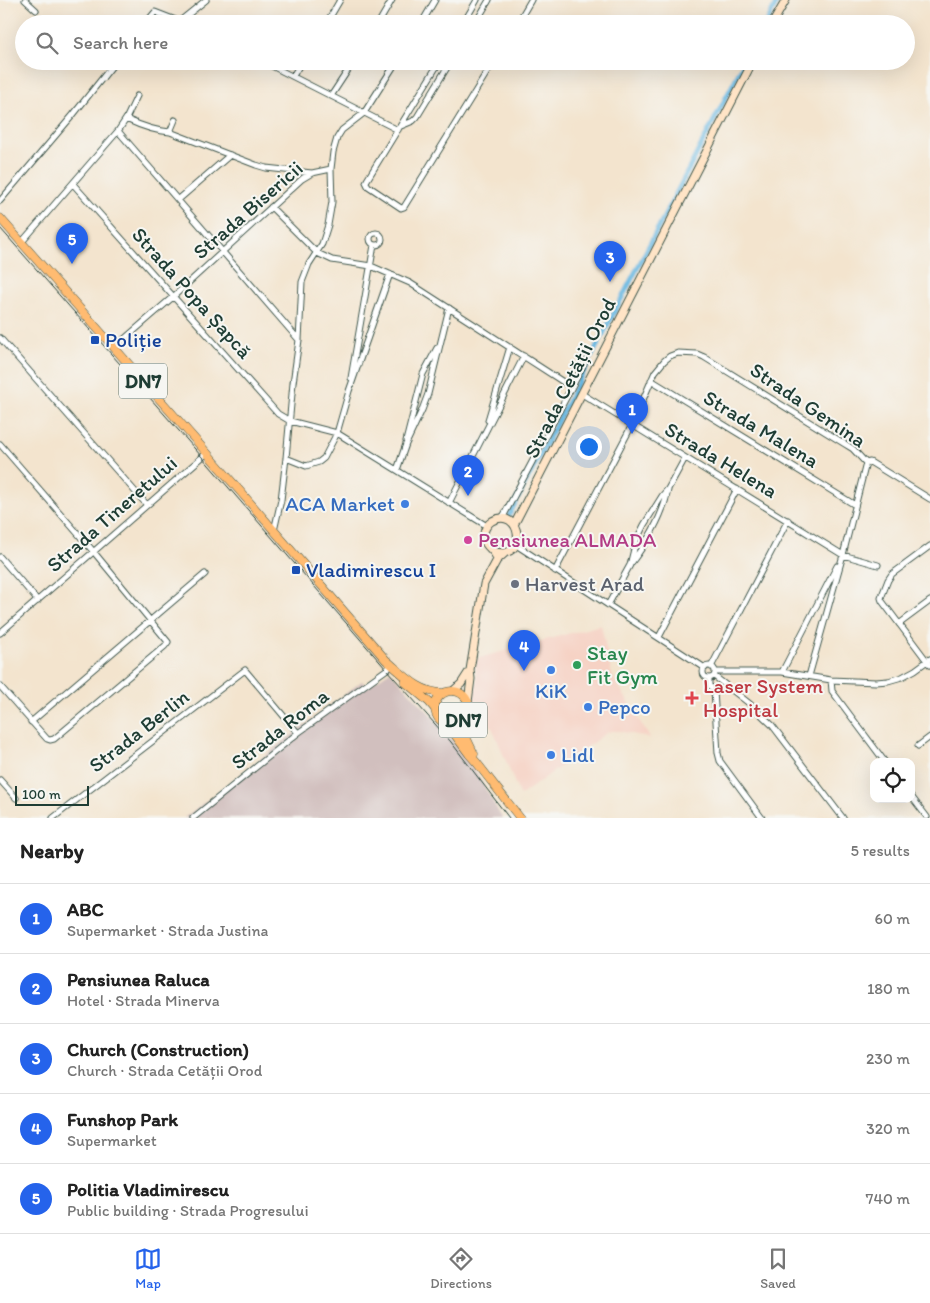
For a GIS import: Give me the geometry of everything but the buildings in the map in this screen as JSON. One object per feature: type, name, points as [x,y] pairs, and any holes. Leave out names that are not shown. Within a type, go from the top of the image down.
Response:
[{"type":"main road","name":"DN7","points":[[0,218],[207,453],[388,663],[435,709],[439,718],[447,724],[520,818]]},
{"type":"main road","name":"DN7","points":[[388,663],[412,682],[426,690],[443,694],[453,691],[462,695],[468,702],[465,734],[478,763]]},
{"type":"main road","name":"DN7","points":[[435,709],[438,699],[443,694]]},
{"type":"main road","name":"DN7","points":[[447,724],[458,723],[465,718]]},
{"type":"street","points":[[25,0],[36,10]]},
{"type":"street","points":[[187,15],[206,0]]},
{"type":"street","points":[[331,15],[340,0]]},
{"type":"street","points":[[383,15],[392,0]]},
{"type":"street","points":[[426,15],[435,0]]},
{"type":"street","points":[[468,15],[477,0]]},
{"type":"street","points":[[480,15],[489,0]]},
{"type":"street","points":[[522,15],[531,0]]},
{"type":"street","points":[[777,15],[786,0]]},
{"type":"street","points":[[152,15],[155,12],[163,15]]},
{"type":"street","points":[[0,201],[109,70]]},
{"type":"street","points":[[281,70],[364,113],[399,128],[417,117],[446,70]]},
{"type":"street","points":[[293,76],[297,70]]},
{"type":"street","points":[[331,96],[348,70]]},
{"type":"street","name":"Strada Bisericii","points":[[114,348],[302,179],[312,173],[331,169],[337,138],[346,126],[364,113],[391,70]]},
{"type":"street","points":[[434,70],[367,180],[368,186],[401,208],[404,207],[488,70]]},
{"type":"street","name":"Strada Cetății Orod","points":[[514,525],[748,70]]},
{"type":"street","points":[[21,242],[118,131],[126,120],[137,96]]},
{"type":"street","points":[[126,120],[148,129],[170,132],[266,168],[312,173]]},
{"type":"street","points":[[170,132],[175,120]]},
{"type":"street","points":[[118,131],[299,340]]},
{"type":"street","points":[[178,200],[230,155]]},
{"type":"street","points":[[274,531],[281,500],[286,458],[299,340],[302,282],[309,264],[317,253],[325,235],[332,209],[331,169]]},
{"type":"street","name":"Strada Popa Șapcă","points":[[73,184],[278,414],[290,421]]},
{"type":"street","points":[[271,207],[317,253],[332,260],[371,266],[410,283],[571,387]]},
{"type":"street","points":[[349,391],[374,245]]},
{"type":"street","points":[[286,458],[306,466],[319,462],[324,458],[337,433],[349,391],[390,274]]},
{"type":"street","points":[[397,470],[428,394],[449,308]]},
{"type":"street","points":[[0,338],[147,505]]},
{"type":"street","points":[[406,444],[423,374],[440,344]]},
{"type":"street","points":[[485,433],[510,347]]},
{"type":"street","name":"Strada Gemina","points":[[555,571],[632,425],[651,380],[660,366],[670,356],[682,352],[698,354],[853,449],[866,463],[843,555],[808,676]]},
{"type":"street","points":[[449,503],[524,356]]},
{"type":"street","points":[[501,518],[510,521],[518,534],[516,545],[511,550],[499,553],[488,548],[485,543],[484,531],[493,520],[504,516],[585,362]]},
{"type":"street","name":"Strada Malena","points":[[651,380],[855,504]]},
{"type":"street","name":"Strada Helena","points":[[582,394],[843,555],[878,565]]},
{"type":"street","points":[[290,421],[337,433],[487,526]]},
{"type":"street","points":[[0,444],[168,642],[166,646],[54,739],[47,739],[0,686]]},
{"type":"street","name":"Strada Tineretului","points":[[0,632],[207,453]]},
{"type":"street","points":[[630,565],[636,541],[644,525],[685,458]]},
{"type":"street","points":[[866,463],[870,462],[930,499]]},
{"type":"street","points":[[608,605],[651,531],[666,498],[668,488]]},
{"type":"street","points":[[659,637],[737,490]]},
{"type":"street","points":[[762,818],[720,761],[714,691],[709,685],[712,673],[788,520]]},
{"type":"street","points":[[516,545],[705,668],[708,666],[712,673],[772,725],[843,818]]},
{"type":"street","points":[[705,668],[704,674],[782,672],[831,680],[876,682],[888,681],[908,674],[929,662],[882,601],[882,594],[892,574],[930,546]]},
{"type":"street","points":[[493,551],[497,560]]},
{"type":"street","points":[[468,702],[470,670],[483,588],[497,560],[506,552]]},
{"type":"street","points":[[782,672],[843,555]]},
{"type":"street","points":[[0,557],[38,600]]},
{"type":"street","points":[[31,722],[205,574]]},
{"type":"street","points":[[899,624],[930,601]]},
{"type":"street","name":"Strada Roma","points":[[193,818],[388,663]]},
{"type":"street","name":"Strada Berlin","points":[[53,818],[245,670],[298,733]]},
{"type":"street","points":[[453,691],[461,684],[470,670]]},
{"type":"street","points":[[831,680],[832,691],[882,758]]},
{"type":"street","points":[[918,746],[930,737]]},
{"type":"street","points":[[0,780],[16,798]]},
{"type":"street","points":[[915,801],[928,817]]},
{"type":"shaded area","points":[[601,625],[612,675],[650,738],[619,731],[606,733],[520,796],[489,722],[481,712],[471,705],[477,681],[475,659]]},
{"type":"shaded area","points":[[390,671],[444,729],[471,763],[502,818],[184,818],[362,681],[367,687]]},
{"type":"waterway","points":[[770,15],[778,0]]},
{"type":"waterway","points":[[508,517],[740,70]]},
{"type":"tram line","points":[[0,228],[451,742],[509,818]]},
{"type":"place","name":"Politia Vladimirescu","points":[[72,264]]},
{"type":"place","name":"Church (Construction)","points":[[610,282]]},
{"type":"place","name":"Poliție","points":[[95,340]]},
{"type":"place","name":"ABC","points":[[632,434]]},
{"type":"place","name":"Pensiunea Raluca","points":[[468,496]]},
{"type":"place","name":"ACA Market","points":[[405,504]]},
{"type":"place","name":"Pensiunea ALMADA","points":[[468,540]]},
{"type":"place","name":"Vladimirescu I","points":[[296,570]]},
{"type":"place","name":"Harvest Arad","points":[[515,584]]},
{"type":"place","name":"Stay Fit Gym","points":[[577,665]]},
{"type":"place","name":"KiK","points":[[551,670]]},
{"type":"place","name":"Funshop Park","points":[[524,671]]},
{"type":"place","name":"Laser System Hospital","points":[[692,698]]},
{"type":"place","name":"Pepco","points":[[588,707]]},
{"type":"place","name":"Lidl","points":[[551,755]]}]
